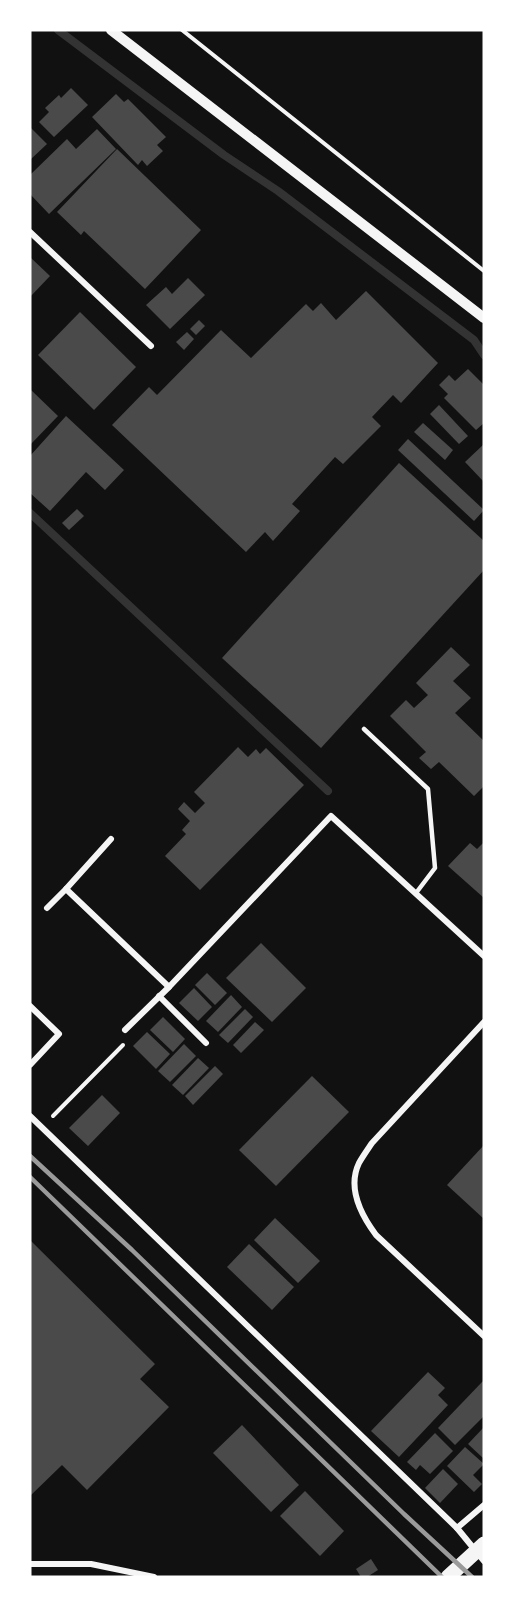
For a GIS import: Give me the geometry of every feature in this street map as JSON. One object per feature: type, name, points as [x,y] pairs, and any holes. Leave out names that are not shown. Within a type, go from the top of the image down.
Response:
[{"type":"main road","points":[[448,1577],[484,1544]]},
{"type":"street","points":[[111,30],[484,318]]},
{"type":"street","points":[[30,232],[151,346]]},
{"type":"street","points":[[125,1030],[169,987],[331,816],[484,956]]},
{"type":"street","points":[[47,908],[111,839]]},
{"type":"street","points":[[66,889],[169,987]]},
{"type":"street","points":[[159,996],[206,1043]]},
{"type":"street","points":[[30,1006],[59,1034],[30,1065]]},
{"type":"street","points":[[484,1022],[372,1143],[358,1165],[354,1186],[365,1220],[376,1235],[484,1336]]},
{"type":"street","points":[[30,1116],[457,1528],[484,1561]]},
{"type":"street","points":[[457,1528],[484,1504]]},
{"type":"street","points":[[30,1564],[91,1564],[154,1577]]},
{"type":"lane","points":[[364,729],[428,789],[435,868],[416,893]]},
{"type":"path","points":[[182,30],[484,271]]},
{"type":"path","points":[[42,1128],[126,1042],[125,1030]]},
{"type":"building","points":[[71,88],[88,105],[54,137],[39,122],[49,112],[45,108],[59,95],[61,98]]},
{"type":"building","points":[[116,94],[124,102],[128,99],[166,137],[157,145],[163,151],[147,166],[142,160],[138,165],[92,117]]},
{"type":"building","points":[[30,127],[47,144],[30,160]]},
{"type":"building","points":[[97,129],[116,149],[49,214],[30,194],[30,175],[67,139],[76,149]]},
{"type":"building","points":[[117,149],[201,230],[145,289],[84,231],[81,235],[57,212]]},
{"type":"building","points":[[30,257],[50,276],[30,297]]},
{"type":"building","points":[[188,278],[205,295],[170,329],[146,305],[166,287],[172,294]]},
{"type":"building","points":[[366,291],[438,363],[401,403],[393,395],[372,417],[381,426],[343,464],[335,457],[292,504],[300,511],[273,541],[265,532],[246,552],[112,425],[149,387],[157,395],[221,330],[251,358],[306,304],[313,311],[321,303],[336,320]]},
{"type":"building","points":[[80,312],[136,367],[94,410],[38,355]]},
{"type":"building","points":[[199,320],[205,326],[196,335],[190,329]]},
{"type":"building","points":[[187,332],[194,339],[184,350],[176,342]]},
{"type":"building","points":[[468,369],[484,385],[484,423],[476,430],[444,398],[448,394],[439,385],[449,375],[455,381]]},
{"type":"building","points":[[30,389],[58,416],[30,445]]},
{"type":"building","points":[[439,405],[468,436],[459,444],[430,414]]},
{"type":"building","points":[[66,416],[124,470],[105,490],[86,472],[50,511],[30,493],[30,456]]},
{"type":"building","points":[[423,423],[453,450],[445,460],[414,432]]},
{"type":"building","points":[[408,439],[484,510],[474,521],[398,450]]},
{"type":"building","points":[[484,444],[484,482],[465,462]]},
{"type":"building","points":[[399,463],[484,541],[484,570],[321,748],[222,658]]},
{"type":"building","points":[[77,509],[84,516],[69,530],[62,523]]},
{"type":"building","points":[[451,647],[470,665],[453,681],[471,698],[455,713],[484,741],[484,786],[474,796],[439,762],[431,769],[419,758],[426,752],[390,716],[406,700],[414,708],[428,695],[416,683]]},
{"type":"building","points":[[238,747],[248,757],[256,749],[260,754],[266,748],[304,785],[200,890],[165,856],[186,834],[182,830],[190,821],[178,809],[184,802],[195,813],[205,803],[194,792]]},
{"type":"building","points":[[484,842],[484,898],[448,866],[470,843],[477,849]]},
{"type":"building","points":[[261,943],[306,988],[272,1022],[226,978]]},
{"type":"building","points":[[207,973],[227,993],[215,1005],[195,985]]},
{"type":"building","points":[[194,988],[212,1007],[198,1021],[179,1003]]},
{"type":"building","points":[[231,995],[242,1007],[218,1032],[206,1021]]},
{"type":"building","points":[[245,1009],[253,1017],[228,1043],[219,1035]]},
{"type":"building","points":[[163,1017],[185,1039],[173,1052],[150,1030]]},
{"type":"building","points":[[255,1022],[264,1030],[241,1053],[233,1045]]},
{"type":"building","points":[[147,1032],[170,1054],[156,1069],[133,1046]]},
{"type":"building","points":[[184,1044],[196,1056],[170,1082],[158,1071]]},
{"type":"building","points":[[198,1058],[209,1068],[183,1095],[172,1085]]},
{"type":"building","points":[[215,1066],[223,1074],[193,1105],[185,1096]]},
{"type":"building","points":[[312,1076],[349,1112],[276,1186],[239,1150]]},
{"type":"building","points":[[102,1095],[120,1113],[88,1146],[69,1128]]},
{"type":"building","points":[[484,1145],[484,1219],[447,1185]]},
{"type":"building","points":[[275,1218],[320,1261],[298,1283],[254,1240]]},
{"type":"building","points":[[30,1240],[155,1364],[140,1379],[169,1407],[87,1490],[62,1465],[30,1496]]},
{"type":"building","points":[[249,1244],[294,1287],[272,1310],[227,1267]]},
{"type":"building","points":[[428,1372],[445,1388],[438,1395],[448,1405],[399,1457],[371,1431]]},
{"type":"building","points":[[483,1381],[484,1416],[455,1445],[438,1428]]},
{"type":"building","points":[[242,1425],[299,1485],[271,1512],[213,1453]]},
{"type":"building","points":[[484,1427],[484,1459],[468,1444]]},
{"type":"building","points":[[435,1433],[453,1451],[430,1474],[420,1465],[416,1470],[407,1462]]},
{"type":"building","points":[[465,1447],[484,1464],[473,1475],[482,1484],[474,1492],[447,1466]]},
{"type":"building","points":[[443,1469],[458,1484],[440,1503],[425,1488]]},
{"type":"building","points":[[305,1491],[344,1531],[320,1556],[280,1516]]},
{"type":"building","points":[[371,1559],[378,1570],[367,1577],[361,1577],[356,1569]]},
{"type":"waterway","points":[[58,30],[224,155],[278,191],[474,340],[484,355]]},
{"type":"waterway","points":[[30,513],[328,791]]},
{"type":"railway","points":[[30,1156],[132,1250],[472,1577]]},
{"type":"railway","points":[[30,1177],[442,1577]]}]
